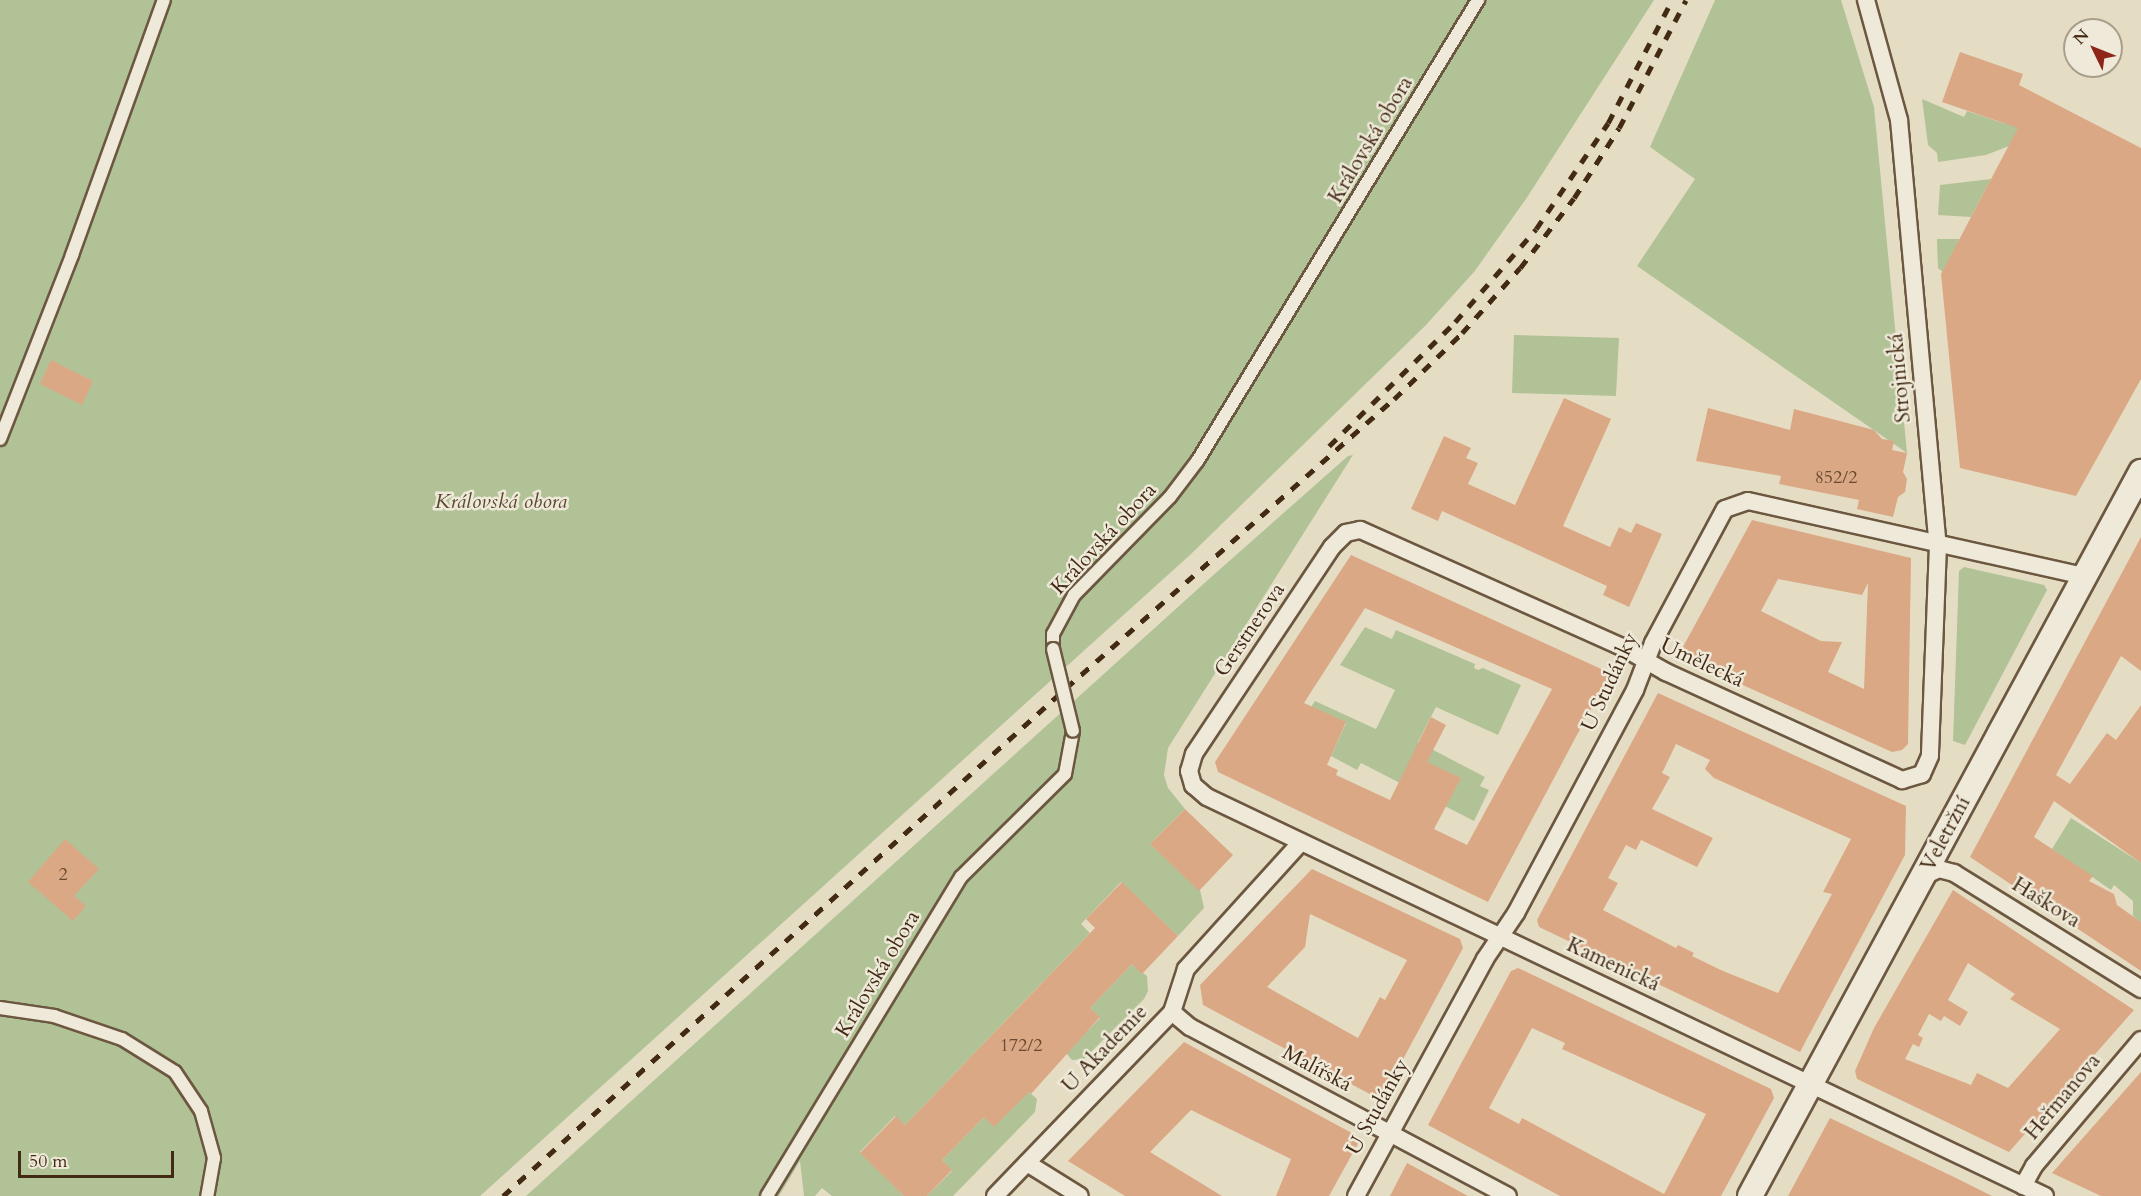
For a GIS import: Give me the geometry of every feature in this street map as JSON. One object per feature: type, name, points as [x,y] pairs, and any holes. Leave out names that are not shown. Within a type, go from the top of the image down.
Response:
[{"type":"main road","name":"Veletržní","points":[[1750,1196],[2141,472]]},
{"type":"street","points":[[0,439],[72,255],[164,0]]},
{"type":"street","name":"Královská obora","points":[[767,1196],[961,877],[1065,774],[1073,731],[1053,649],[1053,634],[1074,595],[1170,497],[1198,460],[1478,0]]},
{"type":"street","name":"Strojnická","points":[[1866,0],[1899,120],[1938,545],[1930,756]]},
{"type":"street","name":"U Studánky","points":[[1356,1196],[1635,690],[1646,663],[1721,514],[1731,505],[1748,501],[2084,576]]},
{"type":"street","name":"Umělecká","points":[[1346,533],[1369,532],[1623,647],[1646,663],[1902,780],[1922,774],[1930,756]]},
{"type":"street","name":"Gerstnerova","points":[[1194,754],[1332,547],[1346,533]]},
{"type":"street","name":"Kamenická","points":[[1194,754],[1190,771],[1198,791],[2045,1196]]},
{"type":"street","name":"U Akademie","points":[[995,1196],[1172,1012],[1186,969],[1301,842]]},
{"type":"street","name":"Haškova","points":[[1924,876],[1939,869],[1954,873],[2141,989]]},
{"type":"street","points":[[0,1008],[54,1016],[122,1039],[175,1072],[201,1111],[214,1158],[207,1196]]},
{"type":"street","name":"Malířská","points":[[1172,1012],[1190,1028],[1508,1196]]},
{"type":"street","name":"Heřmanova","points":[[2023,1186],[2034,1166],[2141,1040]]},
{"type":"street","points":[[1027,1163],[1080,1196]]},
{"type":"green space","name":"Královská obora","points":[[0,0],[1654,0],[1526,199],[1474,272],[1425,326],[1190,555],[480,1196],[0,1196]]},
{"type":"green space","points":[[1715,0],[1841,0],[1874,107],[1907,453],[1637,266],[1695,179],[1650,147]]},
{"type":"green space","points":[[2037,94],[2009,146],[1986,155],[1938,162],[1937,153],[1928,145],[1922,99],[1964,117],[1967,111],[2006,124],[2010,114]]},
{"type":"green space","points":[[1991,179],[1971,217],[1938,215],[1940,185]]},
{"type":"green space","points":[[1937,239],[1959,239],[1946,275],[1938,268]]},
{"type":"green space","points":[[1514,335],[1619,338],[1616,396],[1512,393]]},
{"type":"green space","points":[[1353,455],[1168,748],[1164,775],[1168,788],[1185,809],[1150,844],[1200,890],[1204,908],[1178,936],[1121,882],[1081,924],[1090,933],[905,1125],[895,1116],[860,1152],[904,1196],[832,1196],[822,1188],[815,1196],[804,1196],[800,1161],[779,1196],[526,1196],[1210,578],[1348,456]]},
{"type":"green space","points":[[1964,567],[2044,585],[2047,590],[1965,745],[1953,741],[1959,571]]},
{"type":"green space","points":[[1365,627],[1392,639],[1396,630],[1475,664],[1474,668],[1478,670],[1483,668],[1521,685],[1498,735],[1436,707],[1418,742],[1485,777],[1480,786],[1489,790],[1474,821],[1361,763],[1357,770],[1331,756],[1346,723],[1325,713],[1291,737],[1315,701],[1376,729],[1395,690],[1340,665]]},
{"type":"green space","points":[[2071,818],[2141,863],[2141,922],[2133,916],[2133,901],[2114,885],[2111,890],[2052,849]]},
{"type":"green space","points":[[1132,964],[1147,976],[1148,991],[1144,999],[1084,1059],[1072,1060],[1066,1053],[1100,1018],[1090,1008]]},
{"type":"green space","points":[[1029,1092],[1037,1099],[1035,1112],[953,1196],[927,1196],[952,1171],[942,1160],[984,1117]]},
{"type":"building","points":[[1960,52],[2023,74],[2019,85],[2141,148],[2141,379],[2076,496],[1960,468],[1941,274],[2018,128],[1942,102]]},
{"type":"building","points":[[51,360],[93,381],[82,405],[40,384]]},
{"type":"building","points":[[1564,398],[1611,419],[1563,526],[1610,547],[1619,527],[1631,533],[1636,523],[1662,534],[1629,607],[1603,595],[1607,586],[1442,511],[1438,521],[1411,509],[1444,436],[1471,448],[1466,458],[1478,463],[1468,484],[1515,505]]},
{"type":"building","points":[[1708,408],[1790,430],[1794,409],[1874,430],[1882,439],[1894,441],[1892,450],[1907,453],[1903,472],[1907,479],[1905,492],[1898,497],[1893,517],[1857,509],[1859,500],[1779,484],[1781,476],[1696,461]]},
{"type":"building","points":[[1752,520],[1911,558],[1908,744],[1902,750],[1892,752],[1678,656]],"holes":[[[1778,579],[1862,595],[1868,583],[1864,689],[1828,672],[1842,642],[1821,641],[1761,611]]]},
{"type":"building","points":[[2141,537],[2141,671],[2121,656],[2056,775],[2070,784],[2107,733],[2116,740],[2141,705],[2141,863],[2054,801],[2034,837],[2093,876],[2089,881],[2114,894],[2117,905],[2141,922],[2141,971],[1970,857]]},
{"type":"building","points":[[1351,555],[1610,673],[1488,902],[1218,772],[1215,762]],"holes":[[[1365,608],[1552,689],[1467,845],[1434,829],[1461,778],[1427,762],[1446,725],[1431,717],[1390,800],[1336,775],[1338,770],[1327,765],[1346,722],[1304,703]]]},
{"type":"building","points":[[1658,693],[1906,806],[1905,855],[1800,1052],[1539,927],[1537,920]],"holes":[[[1676,744],[1710,760],[1705,769],[1714,778],[1851,839],[1823,892],[1832,894],[1778,993],[1723,971],[1692,956],[1694,953],[1678,945],[1676,948],[1603,910],[1618,883],[1608,878],[1626,845],[1636,850],[1641,840],[1697,867],[1713,838],[1652,809],[1670,777],[1662,773]]]},
{"type":"building","points":[[1185,809],[1233,855],[1199,891],[1150,844]]},
{"type":"building","points":[[65,839],[99,869],[74,896],[86,906],[73,921],[28,882]]},
{"type":"building","points":[[1312,869],[1460,939],[1463,948],[1381,1100],[1203,1005],[1200,985]],"holes":[[[1310,914],[1407,960],[1385,1000],[1380,997],[1358,1038],[1267,987],[1305,947]]]},
{"type":"building","points":[[1122,882],[1178,936],[1142,974],[1132,964],[1090,1008],[1100,1017],[1031,1094],[1029,1092],[994,1127],[984,1117],[942,1160],[952,1170],[927,1196],[904,1196],[860,1153],[896,1116],[905,1125],[1095,928],[1086,919]]},
{"type":"building","points":[[1953,890],[2134,1010],[2009,1152],[1857,1079],[1855,1071],[1874,1028]],"holes":[[[1968,963],[2015,994],[2010,999],[2060,1029],[2008,1088],[1977,1073],[1971,1085],[1905,1059],[1913,1044],[1919,1047],[1923,1038],[1918,1035],[1929,1014],[1941,1021],[1944,1016],[1960,1026],[1968,1012],[1948,1000]]]},
{"type":"building","points":[[1518,968],[1771,1089],[1774,1098],[1721,1196],[1560,1196],[1428,1125],[1511,971]],"holes":[[[1532,1028],[1565,1043],[1562,1049],[1706,1114],[1664,1194],[1522,1118],[1519,1124],[1489,1108]]]},
{"type":"building","points":[[1184,1042],[1361,1138],[1329,1196],[1276,1196],[1291,1159],[1191,1110],[1150,1152],[1222,1196],[1125,1196],[1068,1161]]},
{"type":"building","points":[[2141,1072],[2141,1196],[2101,1196],[2052,1173]]},
{"type":"building","points":[[1830,1118],[1954,1177],[1992,1196],[1788,1196]]},
{"type":"building","points":[[1407,1163],[1468,1196],[1390,1196]]},
{"type":"railway","points":[[1329,446],[1455,322],[1536,229],[1608,123],[1672,0]]},
{"type":"railway","points":[[503,1196],[1066,688],[1394,399],[1462,333],[1520,268],[1574,198],[1619,128],[1686,0]]}]
